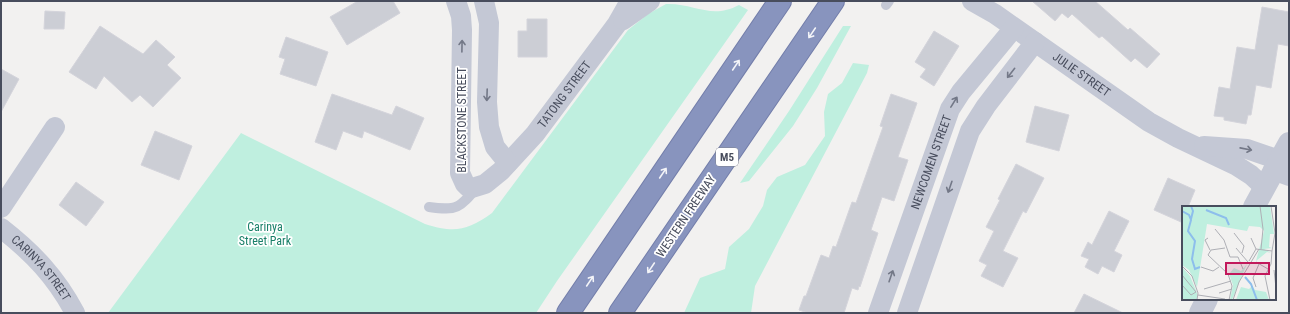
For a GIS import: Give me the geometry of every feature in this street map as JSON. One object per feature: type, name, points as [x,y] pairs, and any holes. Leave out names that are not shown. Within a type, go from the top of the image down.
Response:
[{"type":"highway","points":[[568,313],[780,1]]},
{"type":"highway","name":"WESTERN FREEWAY","points":[[620,313],[833,1]]},
{"type":"street","name":"BLACKSTONE STREET","points":[[456,1],[461,16],[462,30],[460,173],[466,186],[472,188],[477,187],[493,178],[508,163],[495,148],[489,127],[487,102],[489,23],[484,1]]},
{"type":"street","name":"TATONG STREET","points":[[508,163],[535,134],[616,24],[630,1]]},
{"type":"street","name":"TATONG STREET","points":[[616,24],[650,1]]},
{"type":"street","name":"JULIE STREET","points":[[972,1],[1035,42],[1149,122],[1194,146],[1246,172],[1281,163]]},
{"type":"street","name":"NEWCOMEN STREET","points":[[878,313],[950,109],[961,92],[1014,28]]},
{"type":"street","points":[[907,313],[972,127],[986,106],[1035,42]]},
{"type":"street","points":[[1,208],[55,127]]},
{"type":"street","name":"JULIE STREET","points":[[1194,146],[1247,149],[1281,163]]},
{"type":"street","points":[[1255,206],[1281,163]]},
{"type":"street","name":"CARINYA STREET","points":[[1,228],[46,268],[76,313]]},
{"type":"street","points":[[1200,313],[1206,300]]},
{"type":"lane","points":[[429,207],[448,209],[458,207],[465,202],[477,187]]},
{"type":"green space","name":"Carinya Street Park","points":[[666,4],[676,4],[711,11],[720,11],[739,5],[748,10],[536,313],[108,313],[241,133],[425,224],[444,229],[460,229],[475,224],[492,213],[628,30],[648,14]]},
{"type":"green space","points":[[843,26],[851,26],[817,88],[793,126],[749,181],[740,183],[789,111]]},
{"type":"green space","points":[[853,63],[869,65],[867,73],[755,286],[751,313],[684,313],[700,278],[725,269],[729,247],[749,229],[763,206],[767,190],[777,177],[805,165],[825,136],[824,112],[828,94],[842,83]]},
{"type":"building","points":[[358,1],[393,1],[400,13],[347,45],[330,17]]},
{"type":"building","points":[[1032,1],[1095,1],[1128,30],[1130,28],[1160,54],[1147,68],[1135,58],[1131,62],[1102,36],[1099,38],[1072,14],[1068,18],[1062,13],[1055,21]]},
{"type":"building","points":[[1262,7],[1289,12],[1289,46],[1278,44],[1271,88],[1256,85],[1251,115],[1248,115],[1246,124],[1224,120],[1224,117],[1214,116],[1219,87],[1230,89],[1237,47],[1255,50]]},
{"type":"building","points":[[45,11],[65,12],[64,29],[44,29]]},
{"type":"building","points":[[527,19],[547,19],[547,57],[518,57],[518,31],[527,31]]},
{"type":"building","points":[[100,26],[143,54],[156,40],[175,57],[167,65],[181,78],[153,107],[140,95],[132,102],[104,76],[96,89],[69,72]]},
{"type":"building","points":[[934,31],[959,46],[934,86],[920,77],[926,69],[915,62]]},
{"type":"building","points":[[286,37],[328,52],[316,86],[280,74],[285,59],[279,57]]},
{"type":"building","points":[[1,69],[19,79],[1,112]]},
{"type":"building","points":[[332,94],[392,115],[396,106],[424,118],[410,150],[364,131],[362,138],[343,131],[336,150],[315,142]]},
{"type":"building","points":[[891,94],[917,103],[898,157],[908,160],[894,201],[882,197],[871,230],[878,233],[860,287],[859,286],[858,290],[852,288],[844,313],[808,313],[799,310],[804,296],[806,296],[821,255],[829,258],[833,246],[836,247],[852,202],[856,203],[883,127],[880,126]]},
{"type":"building","points":[[1035,106],[1069,115],[1059,151],[1026,142]]},
{"type":"building","points":[[155,131],[192,146],[179,180],[141,165]]},
{"type":"building","points":[[1016,164],[1044,178],[1026,213],[1023,211],[1003,251],[1018,258],[1003,287],[981,276],[987,265],[979,261],[994,231],[986,227],[1000,200],[998,199]]},
{"type":"building","points":[[1168,178],[1195,190],[1188,206],[1182,206],[1181,222],[1154,210]]},
{"type":"building","points":[[76,182],[104,202],[86,226],[59,205]]},
{"type":"building","points":[[1109,211],[1129,221],[1114,251],[1122,255],[1114,272],[1102,266],[1098,274],[1085,267],[1089,259],[1081,256],[1088,242],[1092,245]]},
{"type":"building","points":[[1084,294],[1123,313],[1074,313]]}]
